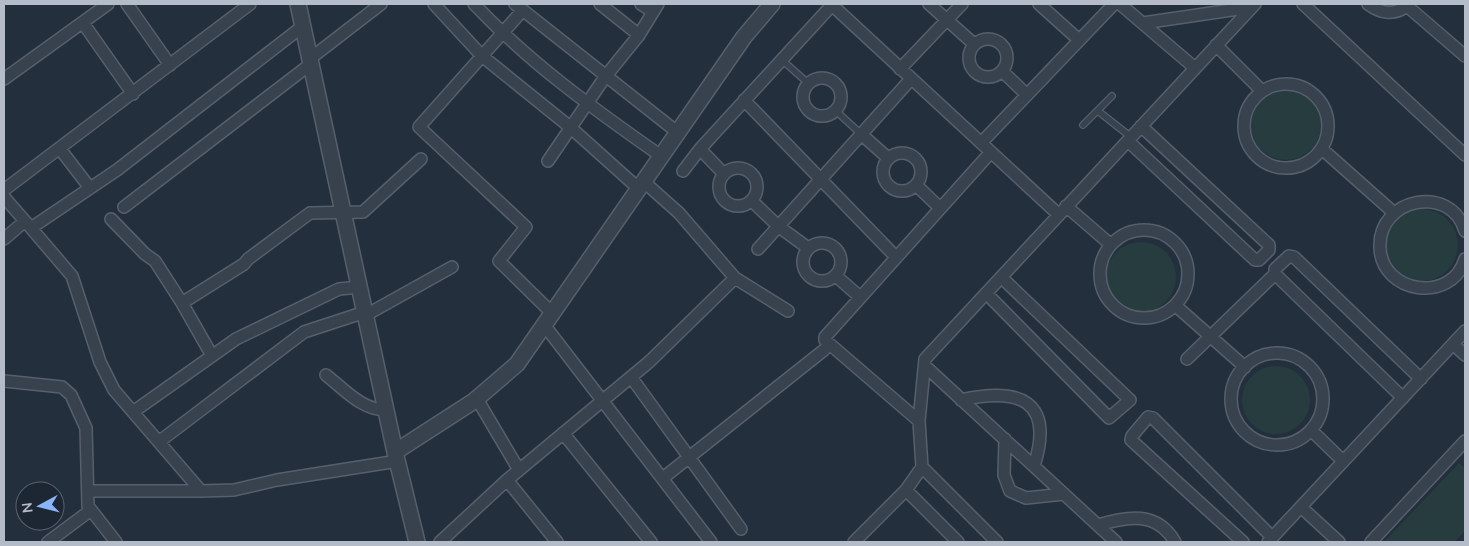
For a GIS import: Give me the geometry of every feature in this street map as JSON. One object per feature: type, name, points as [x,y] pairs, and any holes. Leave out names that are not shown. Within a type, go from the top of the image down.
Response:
[{"type":"street","points":[[4,79],[108,4]]},
{"type":"street","points":[[128,4],[170,65]]},
{"type":"street","points":[[4,190],[250,4]]},
{"type":"street","points":[[298,4],[396,457],[417,542]]},
{"type":"street","points":[[124,207],[381,4]]},
{"type":"street","points":[[434,4],[482,56],[679,213],[735,278],[788,310]]},
{"type":"street","points":[[474,4],[502,33],[586,104],[661,156]]},
{"type":"street","points":[[600,4],[639,35]]},
{"type":"street","points":[[548,161],[605,77],[639,35],[655,8],[641,4]]},
{"type":"street","points":[[88,491],[234,490],[396,457],[477,399],[516,364],[744,37],[772,4]]},
{"type":"street","points":[[684,172],[700,149],[832,4],[991,152],[1062,210],[1110,244]]},
{"type":"street","points":[[929,4],[974,44]]},
{"type":"street","points":[[900,69],[962,4]]},
{"type":"street","points":[[1039,4],[1079,40]]},
{"type":"street","points":[[981,143],[1114,4]]},
{"type":"street","points":[[1120,4],[1195,68]]},
{"type":"street","points":[[1303,4],[1465,155]]},
{"type":"street","points":[[1368,4],[1377,10],[1387,13],[1398,11],[1408,5],[1465,56]]},
{"type":"street","points":[[1143,23],[1253,5]]},
{"type":"street","points":[[854,542],[906,490],[922,467],[919,421],[925,359],[1253,5]]},
{"type":"street","points":[[677,132],[518,7],[502,33],[419,127],[526,227],[499,261],[549,319],[604,399],[711,542]]},
{"type":"street","points":[[82,23],[133,94]]},
{"type":"street","points":[[4,239],[90,188],[303,26]]},
{"type":"street","points":[[985,38],[996,40],[1002,44],[1007,54],[1006,66],[1002,71],[990,77],[977,74],[969,63],[970,50],[974,44],[985,38]]},
{"type":"street","points":[[1216,45],[1262,91]]},
{"type":"street","points":[[1002,71],[1027,95]]},
{"type":"street","points":[[820,77],[827,78],[838,86],[841,98],[836,111],[825,116],[819,116],[808,111],[802,94],[808,83],[820,77]]},
{"type":"street","points":[[758,249],[911,79]]},
{"type":"street","points":[[1292,84],[1307,89],[1319,99],[1328,118],[1327,139],[1322,149],[1305,164],[1283,168],[1272,166],[1253,153],[1247,143],[1244,120],[1247,109],[1262,91],[1271,86],[1292,84]]},
{"type":"street","points":[[744,100],[896,257]]},
{"type":"street","points":[[1129,139],[1255,260],[1259,260],[1269,250],[1269,245],[1141,126]]},
{"type":"street","points":[[861,134],[888,158]]},
{"type":"street","points":[[60,149],[90,188]]},
{"type":"street","points":[[700,149],[724,174]]},
{"type":"street","points":[[1322,149],[1393,212]]},
{"type":"street","points":[[899,152],[905,152],[916,158],[922,168],[920,180],[916,185],[904,191],[891,188],[884,177],[883,170],[888,158],[899,152]]},
{"type":"street","points":[[919,421],[825,340],[828,332],[991,152]]},
{"type":"street","points":[[182,303],[244,264],[248,259],[310,214],[363,212],[421,159]]},
{"type":"street","points":[[740,168],[751,174],[755,178],[757,190],[752,201],[740,207],[727,204],[722,199],[718,186],[724,174],[729,170],[740,168]]},
{"type":"street","points":[[916,185],[940,208]]},
{"type":"street","points":[[4,197],[72,276],[108,381],[132,412],[160,441],[201,491]]},
{"type":"street","points":[[752,201],[778,226],[808,248]]},
{"type":"street","points":[[1465,231],[1458,217],[1439,203],[1415,201],[1393,212],[1385,223],[1380,235],[1382,261],[1393,277],[1410,287],[1436,288],[1461,277],[1465,259]]},
{"type":"street","points":[[111,219],[145,254],[155,260],[211,354]]},
{"type":"street","points":[[1139,230],[1160,233],[1178,246],[1184,255],[1188,276],[1186,287],[1176,306],[1163,315],[1148,319],[1133,318],[1119,312],[1108,301],[1101,288],[1099,272],[1102,257],[1110,244],[1119,237],[1139,230]]},
{"type":"street","points":[[819,243],[825,243],[836,248],[842,259],[840,271],[836,276],[824,282],[811,278],[803,267],[804,254],[808,248],[819,243]]},
{"type":"street","points":[[1187,359],[1275,274],[1275,269],[1289,256],[1294,257],[1421,379]]},
{"type":"street","points":[[160,441],[304,332],[366,313],[452,267]]},
{"type":"street","points":[[1275,274],[1403,398]]},
{"type":"street","points":[[836,276],[860,297]]},
{"type":"street","points":[[986,293],[1109,418],[1130,400],[1002,277]]},
{"type":"street","points":[[440,542],[507,480],[631,378],[735,278]]},
{"type":"street","points":[[132,412],[211,354],[236,339],[339,289],[360,287]]},
{"type":"street","points":[[1176,306],[1244,367]]},
{"type":"street","points":[[1243,542],[1131,440],[1132,436],[1148,417],[1153,418],[1270,540],[1465,331]]},
{"type":"street","points":[[1453,344],[1465,355]]},
{"type":"street","points":[[662,478],[824,350]]},
{"type":"street","points":[[1276,354],[1297,358],[1309,366],[1317,377],[1322,390],[1323,405],[1319,418],[1311,430],[1302,438],[1279,446],[1261,442],[1246,433],[1235,418],[1231,400],[1237,376],[1244,367],[1256,358],[1276,354]]},
{"type":"street","points":[[925,366],[1098,525],[1111,540]]},
{"type":"street","points":[[326,375],[364,405],[373,410],[386,410]]},
{"type":"street","points":[[631,378],[741,529]]},
{"type":"street","points":[[4,381],[62,387],[71,395],[86,428],[88,506],[116,542]]},
{"type":"street","points":[[962,400],[1003,396],[1019,398],[1029,404],[1041,424],[1041,444],[1034,466]]},
{"type":"street","points":[[477,399],[519,470]]},
{"type":"street","points":[[1311,430],[1343,461]]},
{"type":"street","points":[[563,433],[651,542]]},
{"type":"street","points":[[1005,439],[1004,475],[1010,491],[1026,498],[1064,494]]},
{"type":"street","points":[[1371,542],[1461,454],[1465,441]]},
{"type":"street","points":[[922,467],[997,542]]},
{"type":"street","points":[[507,480],[558,542]]},
{"type":"street","points":[[906,490],[958,542]]},
{"type":"street","points":[[1301,507],[1339,542]]},
{"type":"street","points":[[48,542],[91,510]]},
{"type":"street","points":[[1098,525],[1124,518],[1148,520],[1160,524],[1175,542]]},
{"type":"lane","points":[[781,59],[808,83]]},
{"type":"lane","points":[[1084,125],[1112,96]]},
{"type":"lane","points":[[836,111],[861,134]]},
{"type":"lane","points":[[1098,111],[1129,139]]},
{"type":"green space","points":[[1293,90],[1306,96],[1315,105],[1319,111],[1321,125],[1319,139],[1311,150],[1300,158],[1279,160],[1272,158],[1261,150],[1253,139],[1251,118],[1253,111],[1261,100],[1272,92]]},
{"type":"green space","points":[[1422,209],[1442,215],[1452,225],[1458,245],[1452,265],[1442,275],[1422,281],[1402,275],[1392,265],[1386,245],[1392,225],[1402,215]]},
{"type":"green space","points":[[1141,242],[1154,245],[1166,252],[1173,264],[1176,277],[1173,290],[1166,302],[1154,309],[1141,312],[1128,309],[1116,302],[1109,290],[1106,277],[1109,264],[1116,252],[1128,245]]},
{"type":"green space","points":[[1283,366],[1295,372],[1304,381],[1310,393],[1308,413],[1300,424],[1283,434],[1269,434],[1252,424],[1244,413],[1242,393],[1252,376],[1263,368]]},
{"type":"green space","points":[[1459,463],[1465,468],[1465,531],[1454,542],[1384,542]]}]
